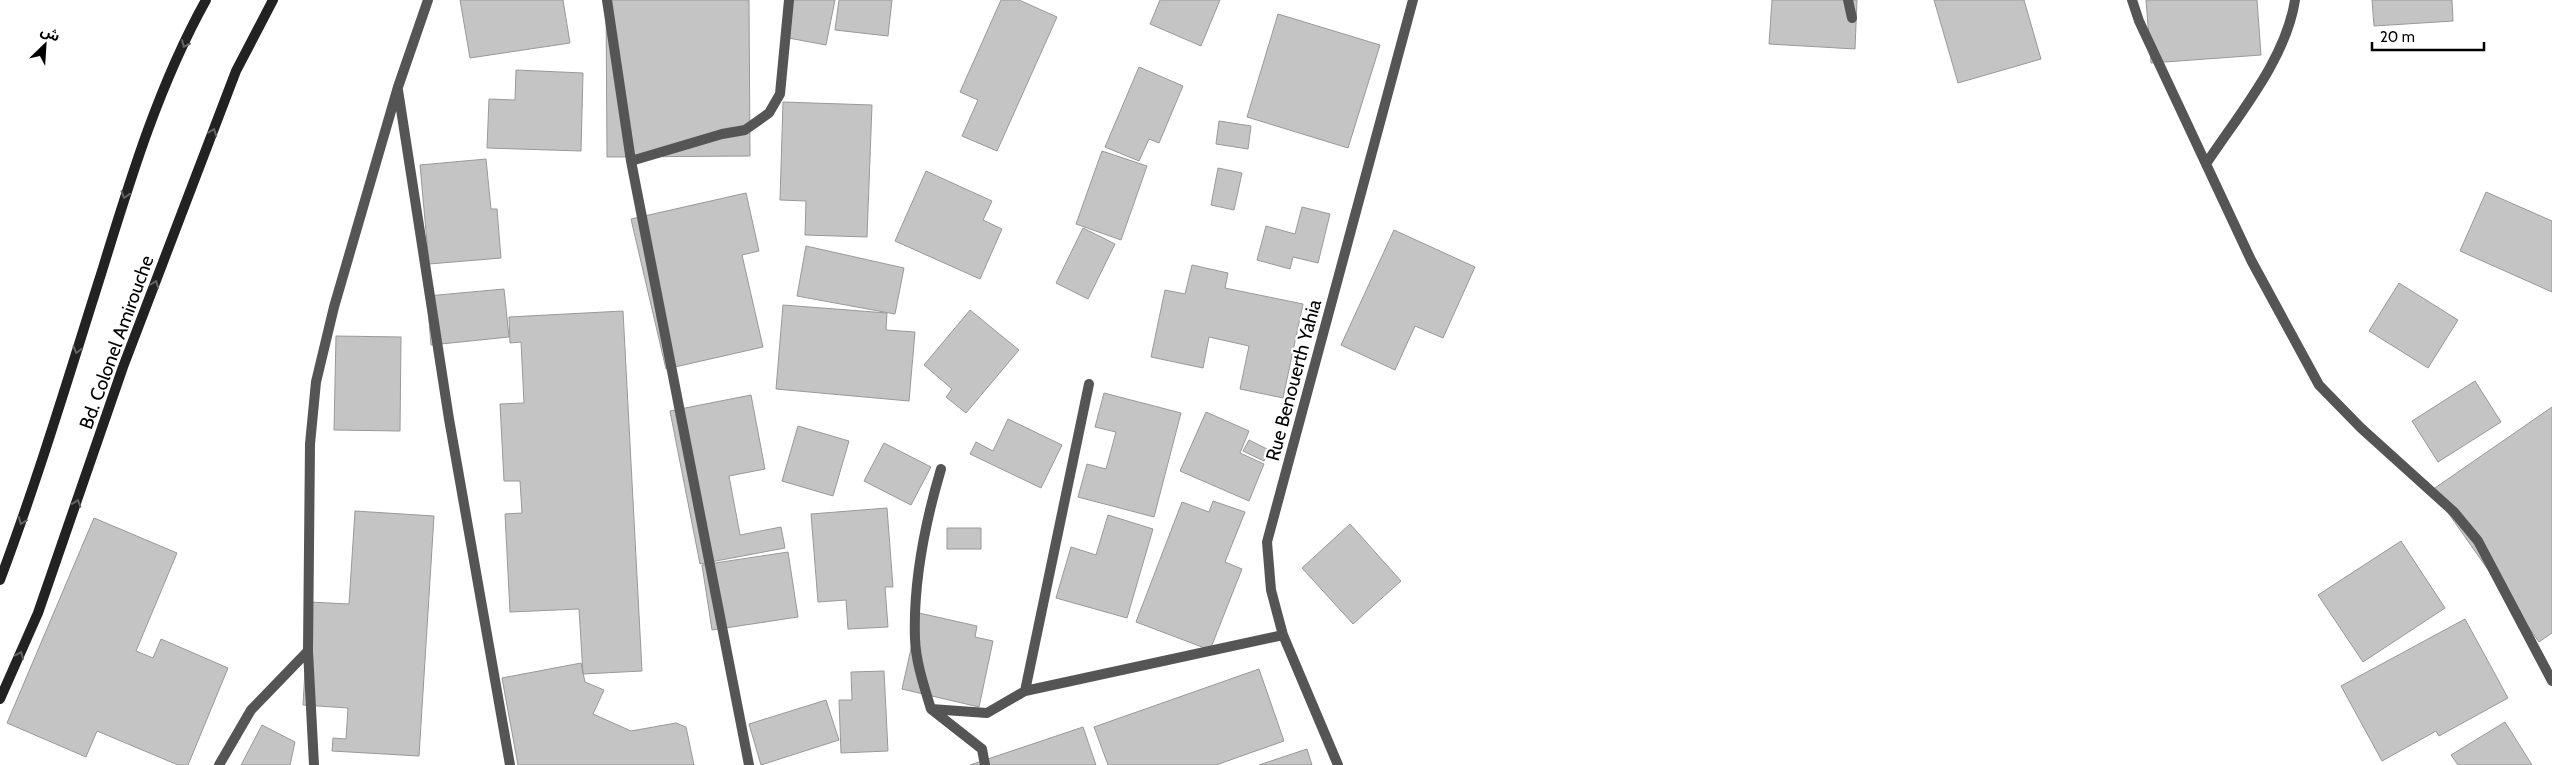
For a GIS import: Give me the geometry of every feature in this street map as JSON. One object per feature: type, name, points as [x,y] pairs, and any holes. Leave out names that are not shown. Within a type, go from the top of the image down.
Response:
[{"type":"street","name":"Bd. Colonel Amirouche","points":[[0,580],[32,494],[133,169],[176,62],[206,0]]},
{"type":"street","name":"Bd. Colonel Amirouche","points":[[0,699],[42,604],[123,367],[236,71],[273,0]]},
{"type":"street","points":[[314,765],[308,651],[310,444],[316,382],[334,307],[398,87],[428,0]]},
{"type":"street","points":[[607,0],[631,161],[749,765]]},
{"type":"street","points":[[631,161],[722,134],[745,130],[769,113],[780,94],[789,0]]},
{"type":"street","name":"Rue Benouerth Yahia","points":[[1338,765],[1283,635],[1271,590],[1267,542],[1413,0]]},
{"type":"street","points":[[1848,0],[1852,18]]},
{"type":"street","points":[[2132,0],[2139,21],[2251,260],[2320,385],[2361,428],[2454,512],[2478,541],[2552,681]]},
{"type":"street","points":[[2206,164],[2278,54],[2292,20],[2295,0]]},
{"type":"street","points":[[398,87],[449,419],[510,765]]},
{"type":"street","points":[[1024,691],[1089,384]]},
{"type":"street","points":[[940,469],[926,518],[918,590],[915,638],[919,668],[931,709],[982,749],[985,765]]},
{"type":"street","points":[[931,709],[987,713],[1024,691],[1283,635]]},
{"type":"street","points":[[219,765],[251,710],[308,651]]},
{"type":"building","points":[[460,0],[563,0],[570,43],[470,58]]},
{"type":"building","points":[[606,0],[749,0],[750,156],[607,157]]},
{"type":"building","points":[[790,0],[835,0],[826,45],[783,37]]},
{"type":"building","points":[[839,0],[892,0],[888,36],[835,30]]},
{"type":"building","points":[[1001,0],[1019,0],[1057,17],[997,151],[962,136],[978,100],[960,92]]},
{"type":"building","points":[[1160,0],[1220,0],[1201,46],[1150,24]]},
{"type":"building","points":[[1772,0],[1857,0],[1855,49],[1769,44]]},
{"type":"building","points":[[1934,0],[2024,0],[2041,59],[1958,83]]},
{"type":"building","points":[[2146,0],[2257,0],[2261,55],[2151,63]]},
{"type":"building","points":[[2372,0],[2452,0],[2453,21],[2374,26]]},
{"type":"building","points":[[1278,14],[1380,45],[1348,148],[1247,117]]},
{"type":"building","points":[[1139,67],[1183,86],[1159,143],[1149,139],[1139,161],[1105,147]]},
{"type":"building","points":[[516,70],[583,73],[581,151],[487,148],[489,99],[515,100]]},
{"type":"building","points":[[783,102],[872,105],[867,237],[805,235],[806,201],[780,200]]},
{"type":"building","points":[[1219,121],[1251,126],[1248,149],[1216,144]]},
{"type":"building","points":[[1102,151],[1147,166],[1121,240],[1076,224]]},
{"type":"building","points":[[486,159],[491,209],[497,209],[501,258],[429,264],[420,165]]},
{"type":"building","points":[[1218,168],[1242,173],[1234,210],[1211,205]]},
{"type":"building","points":[[926,171],[992,201],[983,220],[1002,229],[980,279],[895,241]]},
{"type":"building","points":[[2486,192],[2552,221],[2552,292],[2460,251]]},
{"type":"building","points":[[746,193],[759,251],[742,255],[763,347],[666,369],[631,219]]},
{"type":"building","points":[[1302,207],[1330,214],[1318,263],[1293,257],[1290,269],[1257,260],[1266,226],[1295,234]]},
{"type":"building","points":[[1083,228],[1115,244],[1088,299],[1056,283]]},
{"type":"building","points":[[1394,230],[1475,267],[1443,338],[1415,326],[1395,370],[1341,345]]},
{"type":"building","points":[[806,246],[904,268],[895,314],[797,296]]},
{"type":"building","points":[[1192,265],[1228,273],[1225,288],[1303,304],[1283,398],[1240,389],[1249,346],[1209,337],[1203,368],[1151,357],[1165,290],[1185,294]]},
{"type":"building","points":[[2399,283],[2458,320],[2428,368],[2369,331]]},
{"type":"building","points":[[504,289],[509,337],[431,345],[427,296]]},
{"type":"building","points":[[783,305],[887,313],[886,330],[915,332],[909,401],[776,389]]},
{"type":"building","points":[[970,310],[1019,350],[966,413],[946,397],[952,389],[924,365]]},
{"type":"building","points":[[623,311],[642,671],[583,674],[579,609],[510,612],[505,514],[522,513],[520,481],[504,481],[500,404],[524,403],[521,342],[510,343],[509,317]]},
{"type":"building","points":[[336,336],[401,337],[400,431],[334,430]]},
{"type":"building","points":[[2475,381],[2501,422],[2438,462],[2412,421]]},
{"type":"building","points":[[1104,393],[1181,413],[1154,517],[1078,497],[1087,464],[1106,469],[1116,432],[1095,427]]},
{"type":"building","points":[[751,395],[765,469],[729,476],[740,535],[781,527],[785,548],[700,564],[670,411]]},
{"type":"building","points":[[2552,407],[2552,633],[2539,642],[2432,490]]},
{"type":"building","points":[[1206,412],[1249,431],[1240,453],[1264,464],[1249,501],[1180,471]]},
{"type":"building","points":[[1008,419],[1062,445],[1041,488],[970,454],[976,442],[993,451]]},
{"type":"building","points":[[798,426],[849,441],[833,496],[782,481]]},
{"type":"building","points":[[1249,440],[1269,450],[1264,461],[1243,451]]},
{"type":"building","points":[[884,443],[931,467],[911,505],[864,481]]},
{"type":"building","points":[[1213,501],[1245,512],[1225,562],[1242,569],[1210,650],[1136,622],[1182,502],[1209,512]]},
{"type":"building","points":[[887,508],[893,587],[885,587],[888,627],[848,629],[846,600],[818,602],[811,514]]},
{"type":"building","points":[[355,511],[434,516],[419,756],[332,751],[333,738],[346,739],[348,708],[303,705],[309,602],[349,604]]},
{"type":"building","points":[[1108,515],[1153,529],[1127,618],[1056,598],[1071,547],[1096,555]]},
{"type":"building","points":[[94,518],[177,553],[136,651],[153,658],[161,639],[228,668],[188,765],[178,765],[97,731],[86,757],[7,723]]},
{"type":"building","points":[[1350,524],[1401,581],[1353,624],[1302,568]]},
{"type":"building","points":[[947,528],[981,528],[981,549],[947,549]]},
{"type":"building","points":[[2401,541],[2445,608],[2363,662],[2318,595]]},
{"type":"building","points":[[788,552],[798,617],[712,630],[702,565]]},
{"type":"building","points":[[919,613],[977,626],[975,637],[993,641],[979,707],[902,689]]},
{"type":"building","points":[[2465,619],[2508,698],[2439,736],[2436,731],[2382,761],[2341,686]]},
{"type":"building","points":[[581,663],[585,682],[604,690],[593,714],[631,731],[676,723],[686,727],[694,765],[518,765],[502,678]]},
{"type":"building","points":[[1259,669],[1284,741],[1216,765],[1108,765],[1094,727]]},
{"type":"building","points":[[884,671],[888,751],[841,753],[839,700],[852,700],[851,672]]},
{"type":"building","points":[[826,700],[839,740],[761,765],[749,724]]},
{"type":"building","points":[[2505,722],[2532,765],[2458,765],[2451,755]]},
{"type":"building","points":[[262,725],[295,742],[290,765],[241,765]]},
{"type":"building","points":[[1083,727],[1096,765],[970,765]]},
{"type":"building","points":[[1307,749],[1312,765],[1259,765]]}]
